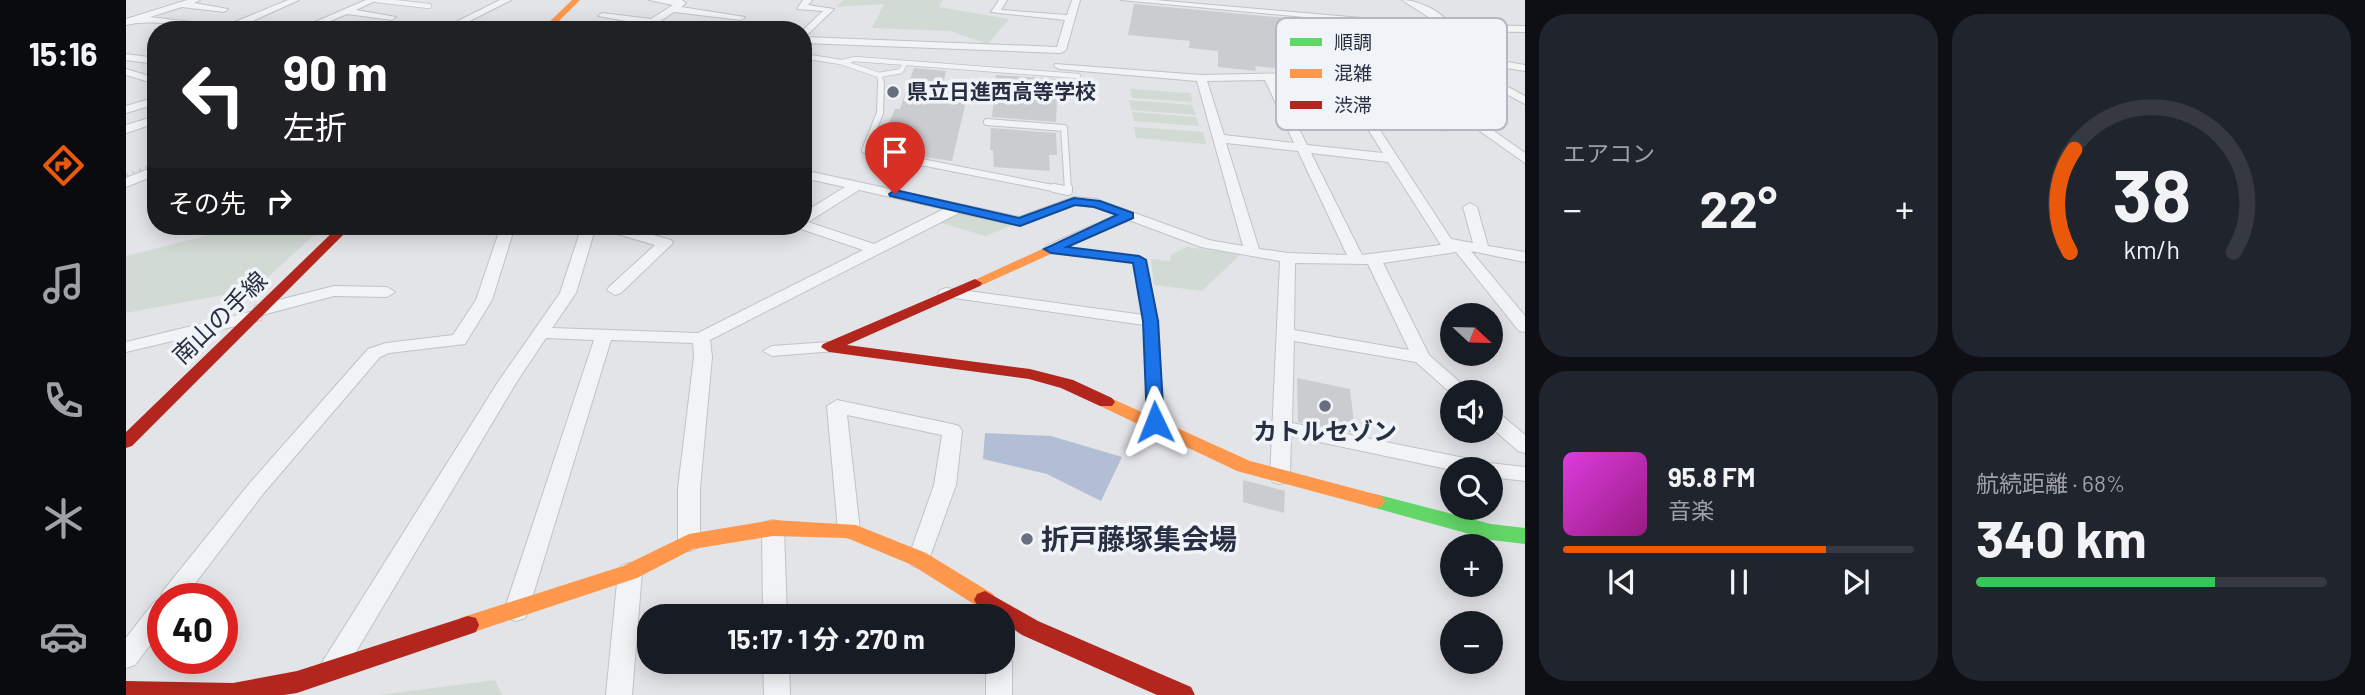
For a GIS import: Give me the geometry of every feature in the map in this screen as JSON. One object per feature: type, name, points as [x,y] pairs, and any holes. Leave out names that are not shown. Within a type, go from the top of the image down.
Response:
[{"type":"street","points":[[126,22],[196,0]]},
{"type":"street","points":[[248,21],[295,0]]},
{"type":"street","points":[[321,21],[375,0]]},
{"type":"street","points":[[463,21],[507,0]]},
{"type":"street","points":[[554,21],[576,0]]},
{"type":"street","points":[[653,0],[684,2]]},
{"type":"street","points":[[808,0],[800,7],[830,9],[812,28]]},
{"type":"street","points":[[1003,0],[996,12],[1069,18]]},
{"type":"street","points":[[812,38],[1061,50],[1076,0]]},
{"type":"street","points":[[1125,0],[1333,18]]},
{"type":"street","points":[[1406,0],[1440,18]]},
{"type":"street","points":[[654,21],[684,2]]},
{"type":"street","points":[[183,5],[224,9]]},
{"type":"street","points":[[672,9],[741,17]]},
{"type":"street","points":[[345,11],[392,16]]},
{"type":"street","points":[[602,16],[644,21]]},
{"type":"street","points":[[141,19],[159,21]]},
{"type":"street","points":[[126,22],[147,29]]},
{"type":"street","points":[[1507,29],[1525,29]]},
{"type":"street","points":[[126,57],[147,60]]},
{"type":"street","points":[[1507,65],[1525,68]]},
{"type":"street","points":[[1059,66],[1201,78],[1276,76]]},
{"type":"street","points":[[126,72],[147,78]]},
{"type":"street","points":[[1268,76],[1276,92]]},
{"type":"street","points":[[1201,78],[1253,253]]},
{"type":"street","points":[[126,86],[147,81]]},
{"type":"street","points":[[1507,90],[1523,98]]},
{"type":"street","points":[[126,110],[147,103]]},
{"type":"street","points":[[126,129],[147,122]]},
{"type":"street","points":[[1295,130],[1365,260],[1422,358],[1448,380]]},
{"type":"street","points":[[1373,130],[1446,242],[1460,247],[1525,257]]},
{"type":"street","points":[[1484,130],[1525,159]]},
{"type":"street","points":[[1217,138],[1390,158]]},
{"type":"street","points":[[126,183],[147,174]]},
{"type":"street","points":[[812,176],[1020,222],[1074,201],[1096,203],[1206,244],[1289,258],[1365,260],[1460,247]]},
{"type":"street","points":[[812,214],[857,186]]},
{"type":"street","points":[[1470,207],[1482,250]]},
{"type":"street","points":[[538,333],[701,338],[957,208]]},
{"type":"street","points":[[829,347],[946,293],[1129,215]]},
{"type":"street","points":[[812,228],[874,249]]},
{"type":"street","name":"南山の手線","points":[[126,442],[337,235]]},
{"type":"street","points":[[183,583],[256,489],[374,353],[386,348],[459,340],[484,300],[505,235]]},
{"type":"street","points":[[330,672],[538,333],[568,293],[586,235]]},
{"type":"street","points":[[615,289],[666,243],[637,235]]},
{"type":"street","points":[[1460,247],[1525,327]]},
{"type":"street","points":[[1051,249],[1139,260],[1151,321],[1155,422]]},
{"type":"street","points":[[1280,477],[1289,258]]},
{"type":"street","points":[[126,346],[334,292],[387,292]]},
{"type":"street","points":[[946,293],[1151,321]]},
{"type":"street","points":[[1286,334],[1422,358]]},
{"type":"street","points":[[516,611],[604,336]]},
{"type":"street","points":[[689,542],[689,488],[703,357],[701,338]]},
{"type":"street","points":[[772,351],[829,347],[1030,374],[1067,384],[1155,422],[1212,452],[1280,477],[1491,531],[1525,536]]},
{"type":"street","points":[[849,530],[837,407],[952,430],[945,485],[919,559]]},
{"type":"street","points":[[1503,427],[1525,446]]},
{"type":"street","points":[[1283,428],[1440,460]]},
{"type":"street","points":[[1503,471],[1525,474]]},
{"type":"street","points":[[126,692],[233,694],[330,672],[630,572],[689,542],[773,528],[849,530],[919,559],[977,604]]},
{"type":"street","points":[[773,528],[775,604]]},
{"type":"street","points":[[618,695],[630,572]]},
{"type":"street","points":[[126,657],[147,630]]},
{"type":"street","points":[[1015,630],[1183,695]]},
{"type":"street","points":[[776,674],[777,695]]},
{"type":"street","points":[[999,674],[999,695]]},
{"type":"lane","points":[[375,0],[429,6]]},
{"type":"lane","points":[[812,57],[841,62],[879,75],[901,71],[905,62]]},
{"type":"lane","points":[[841,62],[905,62],[1078,76]]},
{"type":"lane","points":[[879,75],[885,90],[881,113],[865,150],[904,154],[921,162],[1068,191],[1064,128],[987,122]]},
{"type":"shaded area","points":[[843,0],[943,0],[939,7],[1009,19],[988,44],[950,31],[872,28],[884,4],[836,7]]},
{"type":"shaded area","points":[[1130,89],[1190,93],[1193,102],[1132,98]]},
{"type":"shaded area","points":[[1129,100],[1192,105],[1196,115],[1131,110]]},
{"type":"shaded area","points":[[1132,112],[1196,117],[1199,126],[1134,121]]},
{"type":"shaded area","points":[[1134,127],[1203,132],[1206,144],[1136,138]]},
{"type":"shaded area","points":[[958,210],[1018,223],[985,236],[935,221]]},
{"type":"shaded area","points":[[209,235],[314,235],[255,289],[126,313],[126,256]]},
{"type":"shaded area","points":[[1187,247],[1241,254],[1202,291],[1154,285],[1151,259],[1171,261],[1170,255]]},
{"type":"shaded area","points":[[495,680],[502,695],[379,695]]},
{"type":"water","points":[[985,433],[1051,436],[1122,457],[1101,501],[1047,474],[983,459]]},
{"type":"building","points":[[1134,4],[1286,18],[1276,18],[1276,68],[1255,66],[1256,71],[1218,67],[1218,51],[1189,48],[1190,41],[1128,35]]},
{"type":"building","points":[[914,68],[946,71],[940,99],[966,101],[952,161],[923,157],[922,150],[879,146],[895,109],[900,109]]},
{"type":"building","points":[[996,75],[1058,79],[1056,122],[992,117]]},
{"type":"building","points":[[991,128],[1056,133],[1057,155],[1049,155],[1050,171],[994,167],[993,150],[990,150]]},
{"type":"building","name":"カトルセゾン","points":[[1297,378],[1350,389],[1355,433],[1298,422]]},
{"type":"building","points":[[1243,480],[1285,491],[1284,513],[1243,502]]},
{"type":"railway","points":[[126,176],[147,168]]},
{"type":"traffic: fast","points":[[1375,501],[1491,532],[1525,536]]},
{"type":"traffic: slow","points":[[554,21],[576,0]]},
{"type":"traffic: slow","points":[[975,283],[1051,249],[1139,260],[1151,321],[1155,422]]},
{"type":"traffic: slow","points":[[1106,402],[1244,466],[1375,501]]},
{"type":"traffic: slow","points":[[468,625],[630,572],[689,542],[773,528],[849,530],[919,559],[985,600]]},
{"type":"traffic: jam","points":[[126,442],[337,235]]},
{"type":"traffic: jam","points":[[975,283],[829,347],[1030,374],[1067,384],[1106,402]]},
{"type":"traffic: jam","points":[[985,600],[1030,628],[1183,695]]},
{"type":"traffic: jam","points":[[126,692],[233,694],[297,682],[468,625]]},
{"type":"place","name":"県立日進西高等学校","points":[[893,92]]},
{"type":"place","name":"カトルセゾン","points":[[1325,406]]},
{"type":"place","name":"折戸藤塚集会場","points":[[1027,539]]},
{"type":"route","points":[[895,194],[1020,222],[1074,201],[1096,203],[1129,215],[1051,249],[1139,260],[1151,321],[1155,422]]}]
